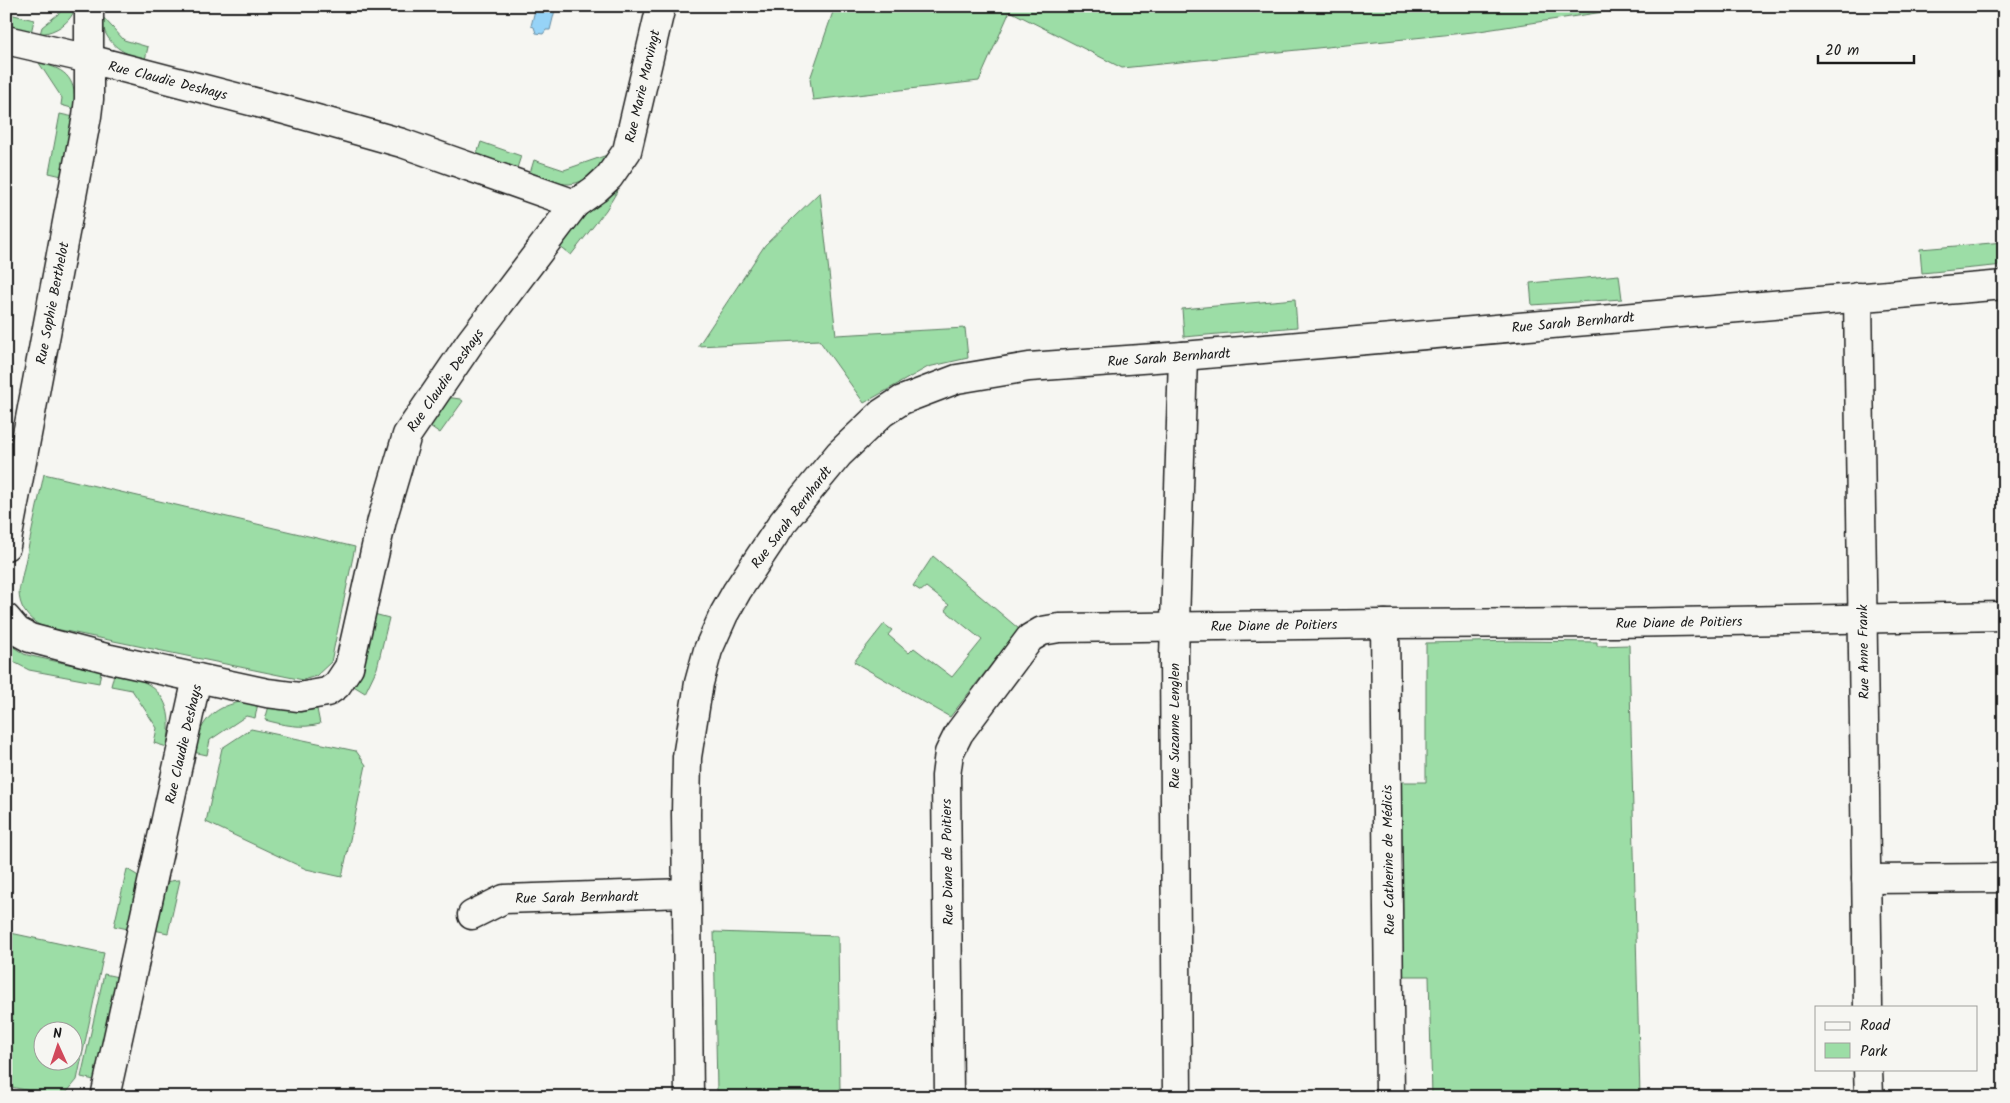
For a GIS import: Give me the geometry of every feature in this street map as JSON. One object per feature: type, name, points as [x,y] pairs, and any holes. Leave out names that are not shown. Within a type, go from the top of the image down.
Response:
[{"type":"street","points":[[89,6],[89,59]]},
{"type":"street","name":"Rue Marie Marvingt","points":[[575,204],[609,177],[627,151],[661,6]]},
{"type":"street","name":"Rue Claudie Deshays","points":[[6,40],[89,59],[402,143],[575,204],[471,341],[407,435],[382,520],[349,667],[344,677],[327,692],[299,697],[267,693],[197,678],[105,1097]]},
{"type":"street","name":"Rue Sophie Berthelot","points":[[6,546],[87,116],[89,59]]},
{"type":"street","name":"Rue Sarah Bernhardt","points":[[689,1097],[686,893],[687,757],[699,683],[708,650],[724,614],[742,582],[783,522],[839,454],[882,413],[902,400],[957,379],[1029,367],[1183,356],[2004,285]]},
{"type":"street","name":"Rue Anne Frank","points":[[1858,297],[1868,1006]]},
{"type":"street","name":"Rue Suzanne Lenglen","points":[[1177,1097],[1175,626],[1183,356]]},
{"type":"street","name":"Rue Diane de Poitiers","points":[[949,1097],[946,776],[950,754],[959,733],[1030,638],[1042,631],[1059,628],[1175,626],[1616,623],[2004,616]]},
{"type":"street","points":[[6,618],[17,631],[30,638],[197,678]]},
{"type":"street","name":"Rue Catherine de Médicis","points":[[1385,624],[1390,1097]]},
{"type":"street","points":[[1866,879],[2004,878]]},
{"type":"street","name":"Rue Sarah Bernhardt","points":[[472,915],[504,899],[686,893]]},
{"type":"street","points":[[1868,1070],[1869,1097]]},
{"type":"green space","points":[[68,6],[76,6],[67,22],[57,29],[40,34],[42,27]]},
{"type":"green space","points":[[835,6],[1642,6],[1473,32],[1122,68],[1010,11],[979,81],[813,100],[810,79]]},
{"type":"green space","points":[[6,13],[34,20],[31,33],[6,27]]},
{"type":"green space","points":[[101,15],[124,40],[148,47],[145,60],[128,54],[114,45],[105,32]]},
{"type":"green space","points":[[39,63],[57,69],[68,77],[74,90],[75,109],[61,105],[62,98]]},
{"type":"green space","points":[[60,114],[74,117],[62,176],[49,173]]},
{"type":"green space","points":[[481,142],[521,156],[517,168],[477,154]]},
{"type":"green space","points":[[610,154],[598,170],[577,183],[562,184],[530,173],[534,160],[564,170]]},
{"type":"green space","points":[[618,190],[606,210],[571,255],[560,247],[592,208]]},
{"type":"green space","points":[[820,192],[836,335],[965,328],[968,358],[928,367],[864,403],[819,340],[698,346],[765,245]]},
{"type":"green space","points":[[2004,242],[2004,265],[1922,273],[1920,249]]},
{"type":"green space","points":[[1619,275],[1622,299],[1532,305],[1530,283]]},
{"type":"green space","points":[[1295,299],[1297,327],[1184,337],[1182,309]]},
{"type":"green space","points":[[446,397],[463,401],[440,433],[427,424]]},
{"type":"green space","points":[[44,474],[355,547],[331,662],[316,676],[303,680],[41,626],[36,623],[22,607],[19,591]]},
{"type":"green space","points":[[933,556],[1019,629],[950,717],[854,662],[884,624],[892,630],[888,635],[909,653],[914,648],[952,677],[982,640],[945,610],[949,605],[926,587],[921,591],[913,586]]},
{"type":"green space","points":[[374,614],[389,618],[377,668],[365,693],[352,685]]},
{"type":"green space","points":[[1597,642],[1597,646],[1629,645],[1640,1097],[1432,1097],[1429,976],[1400,976],[1397,782],[1426,782],[1426,643]]},
{"type":"green space","points":[[9,644],[24,654],[101,671],[99,683],[29,670],[6,658],[6,648]]},
{"type":"green space","points":[[114,674],[140,680],[158,692],[167,708],[169,717],[167,747],[154,743],[157,728],[132,690],[111,686]]},
{"type":"green space","points":[[240,702],[258,703],[255,718],[246,716],[210,740],[207,755],[193,752],[199,733],[208,719],[221,708]]},
{"type":"green space","points":[[269,706],[301,712],[317,709],[320,724],[299,726],[265,720]]},
{"type":"green space","points":[[251,729],[356,751],[366,765],[342,877],[306,869],[206,822],[222,748]]},
{"type":"green space","points":[[127,869],[140,877],[128,929],[114,926]]},
{"type":"green space","points":[[180,880],[168,933],[154,930],[165,882]]},
{"type":"green space","points":[[6,932],[104,953],[82,1056],[82,1020],[32,1020],[32,1070],[79,1070],[77,1080],[60,1097],[6,1086]]},
{"type":"green space","points":[[714,932],[838,936],[840,1092],[717,1091]]},
{"type":"green space","points":[[104,974],[118,977],[97,1075],[94,1080],[81,1077]]},
{"type":"water","points":[[536,6],[556,6],[550,30],[546,30],[543,34],[536,33],[534,27],[531,26]]}]
